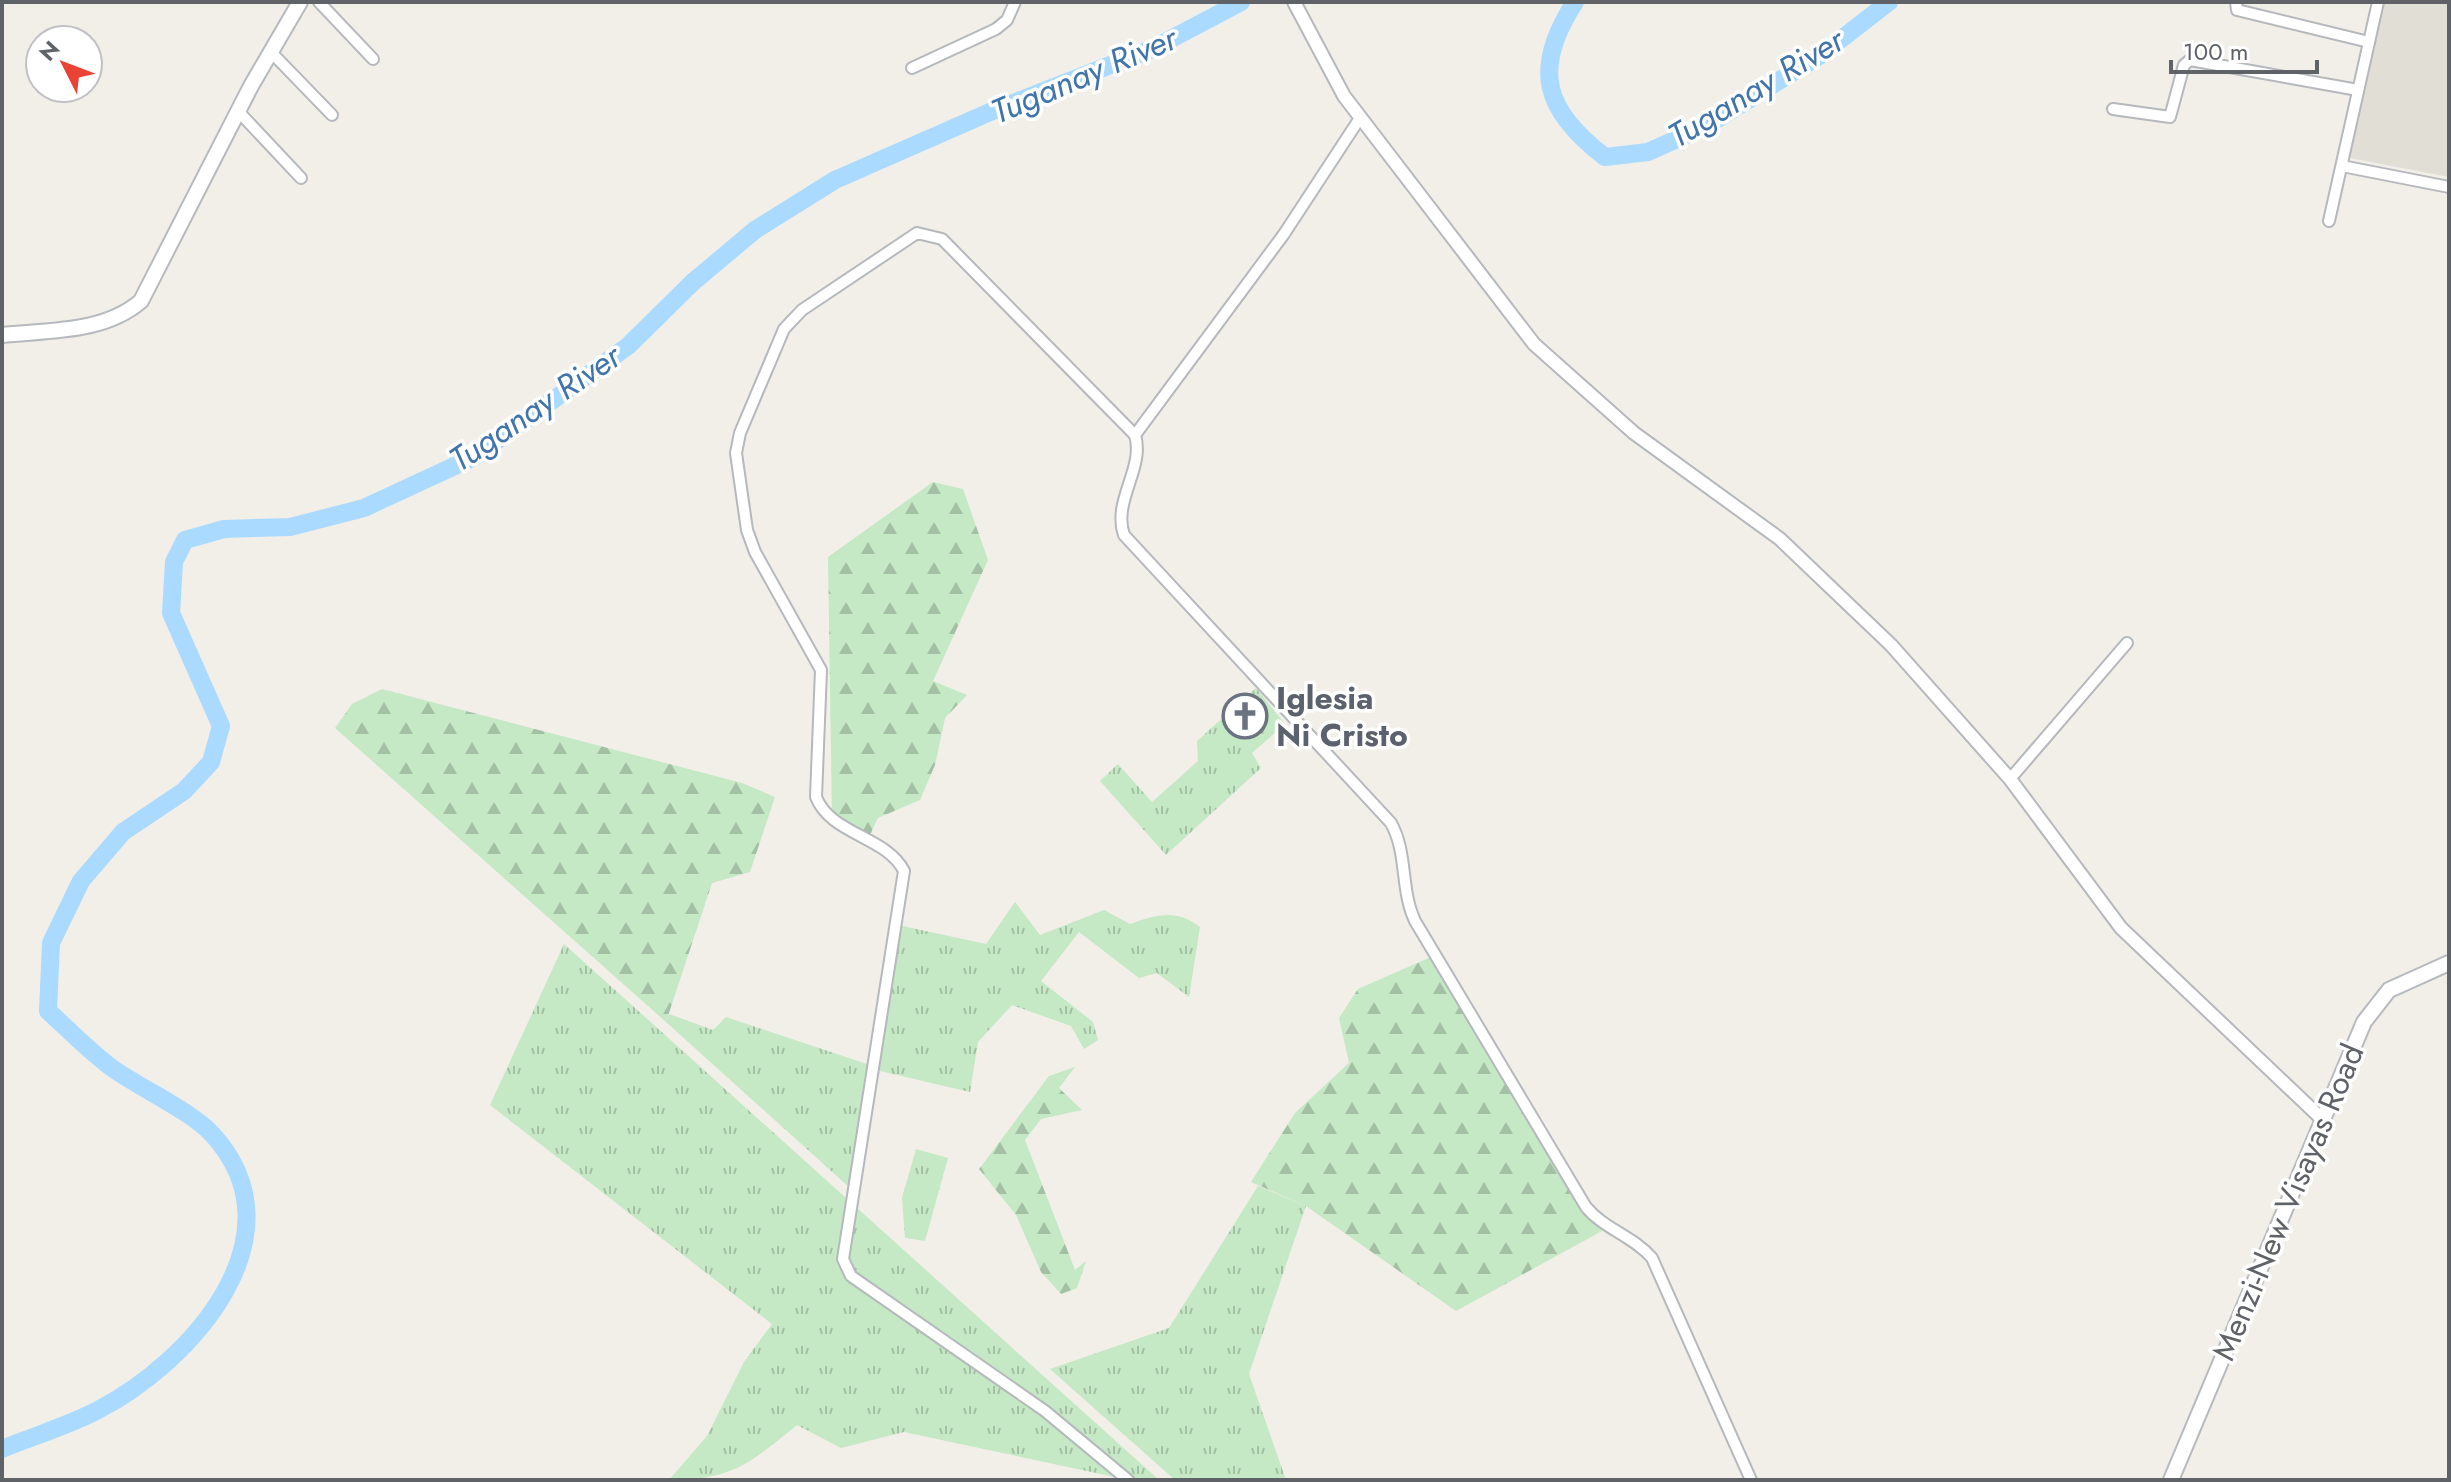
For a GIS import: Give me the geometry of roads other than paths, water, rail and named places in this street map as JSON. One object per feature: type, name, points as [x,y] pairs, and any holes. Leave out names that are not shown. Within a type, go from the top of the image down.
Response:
[{"type":"main road","points":[[2,335],[97,324],[117,319],[141,301],[238,111],[300,2]]},
{"type":"main road","name":"Menzi-New Visayas Road","points":[[2171,1480],[2364,1022],[2378,1001],[2403,981],[2449,963]]},
{"type":"street","points":[[319,2],[373,59]]},
{"type":"street","points":[[912,68],[996,29],[1007,20],[1015,2]]},
{"type":"street","points":[[1294,2],[1317,51],[1360,118],[1504,308],[1544,354],[1634,433],[1780,539],[1891,645],[2010,779],[2121,928],[2226,1032],[2323,1120]]},
{"type":"street","points":[[2236,2],[2237,10],[2369,42]]},
{"type":"street","points":[[2329,221],[2378,2]]},
{"type":"street","points":[[271,52],[332,115]]},
{"type":"street","points":[[2113,109],[2170,117],[2184,65],[2190,60],[2358,90]]},
{"type":"street","points":[[238,111],[301,178]]},
{"type":"street","points":[[1135,435],[1284,234],[1360,118]]},
{"type":"street","points":[[2342,166],[2449,187]]},
{"type":"street","points":[[1128,1480],[1045,1411],[847,1272],[844,1251],[904,871],[881,848],[827,814],[816,797],[821,670],[755,552],[747,530],[736,453],[740,433],[784,329],[802,310],[917,233],[942,239],[1135,435],[1138,450],[1122,508],[1124,535],[1391,823],[1400,845],[1403,886],[1415,921],[1586,1207],[1600,1221],[1633,1240],[1652,1258],[1751,1480]]},
{"type":"street","points":[[2010,779],[2127,643]]},
{"type":"waterway","name":"Tuganay River","points":[[2,1449],[98,1410],[133,1389],[168,1361],[199,1329],[224,1292],[241,1254],[246,1214],[238,1174],[213,1135],[192,1117],[112,1068],[48,1011],[51,943],[81,881],[123,832],[184,791],[211,762],[221,726],[171,613],[174,562],[185,540],[224,529],[290,527],[364,508],[474,457],[628,346],[693,282],[755,230],[835,180],[990,112],[1154,48],[1241,2]]},
{"type":"waterway","name":"Tuganay River","points":[[1575,2],[1553,47],[1549,68],[1551,87],[1557,105],[1568,122],[1605,157],[1648,152],[1706,126],[1822,54],[1889,2]]},
{"type":"place","name":"Iglesia Ni Cristo","points":[[1245,716]]}]
